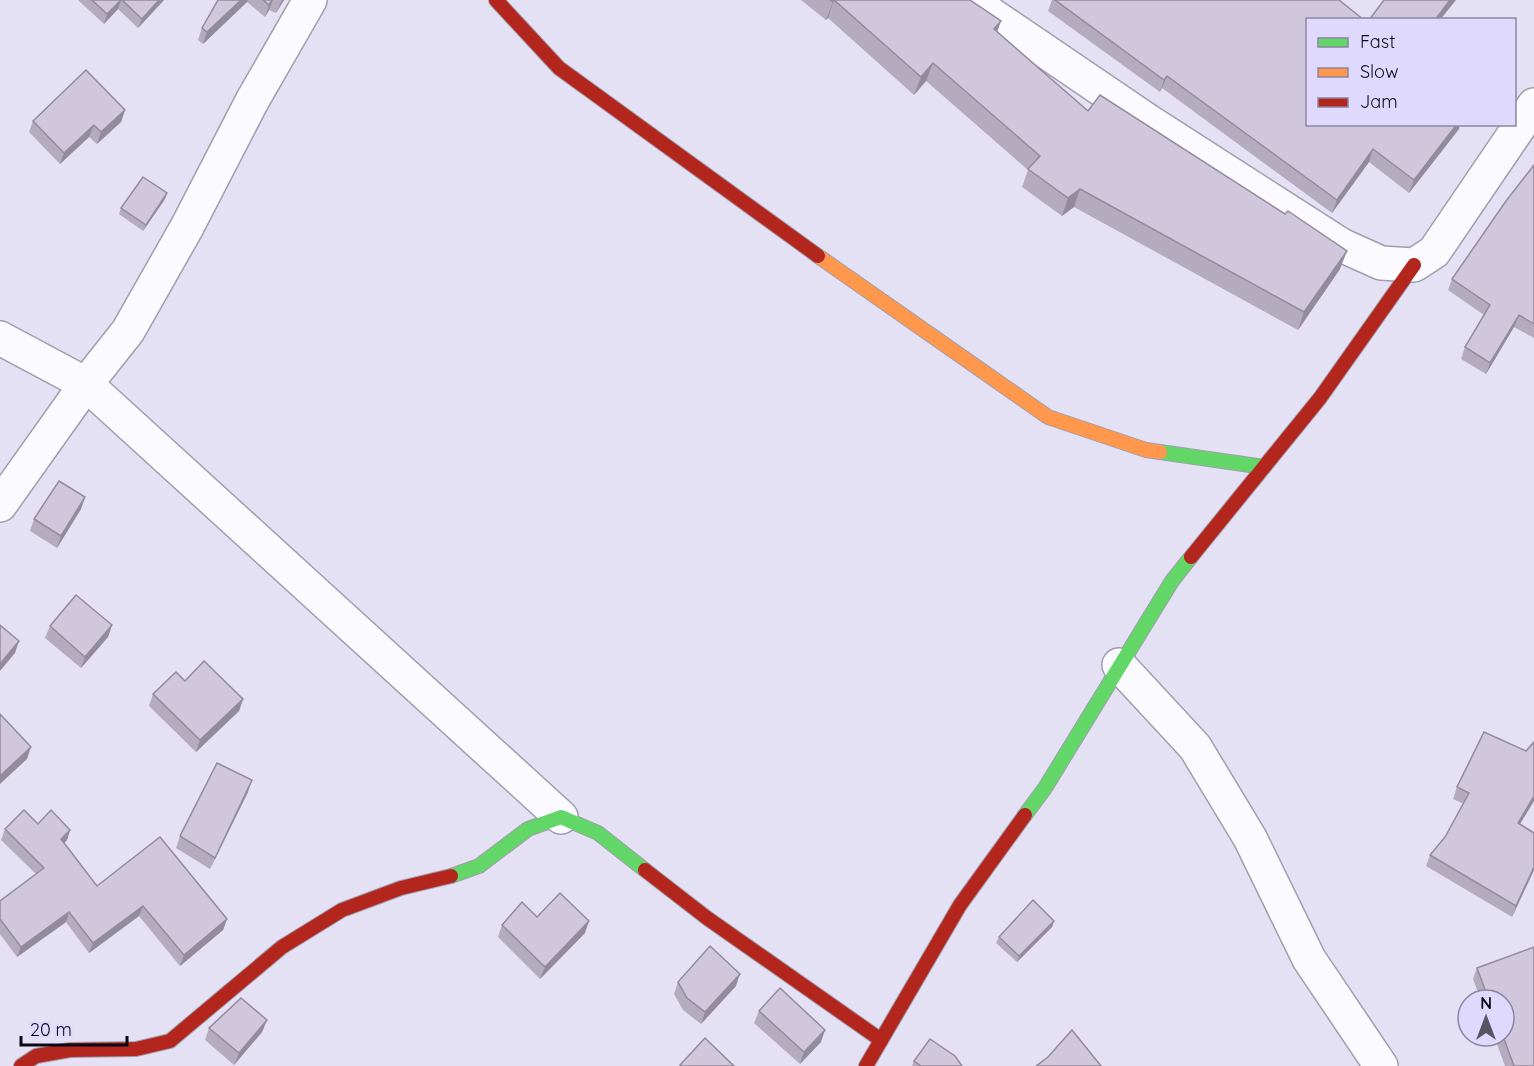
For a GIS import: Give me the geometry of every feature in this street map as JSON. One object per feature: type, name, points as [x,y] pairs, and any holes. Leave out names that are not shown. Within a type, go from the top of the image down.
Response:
[{"type":"street","points":[[0,506],[86,384],[128,331],[187,227],[252,101],[310,0]]},
{"type":"street","points":[[496,0],[560,68],[787,234],[1048,417],[1146,450],[1264,467]]},
{"type":"street","points":[[970,0],[1148,121],[1341,245],[1381,263],[1414,265]]},
{"type":"street","points":[[866,1066],[960,905],[1045,788],[1172,581],[1320,398],[1414,265],[1434,252],[1534,105]]},
{"type":"street","points":[[0,338],[86,384],[561,817],[598,832],[707,918],[881,1040]]},
{"type":"street","points":[[1119,665],[1195,747],[1250,838],[1309,959],[1381,1066]]},
{"type":"street","points":[[21,1066],[36,1056],[70,1050],[136,1049],[170,1041],[282,947],[342,909],[401,888],[436,882],[479,866],[528,829],[561,817]]},
{"type":"building","points":[[92,0],[121,0],[107,14]]},
{"type":"building","points":[[122,0],[159,0],[142,19]]},
{"type":"building","points":[[218,0],[241,0],[207,32],[202,28]]},
{"type":"building","points":[[834,0],[970,0],[1001,21],[994,29],[1088,111],[1100,95],[1285,214],[1288,211],[1347,251],[1304,312],[1080,189],[1068,198],[1028,169],[1040,156],[933,63],[921,77]]},
{"type":"building","points":[[1055,0],[1339,0],[1362,18],[1306,18],[1306,126],[1455,126],[1414,180],[1373,149],[1337,200],[1167,76],[1164,80]]},
{"type":"building","points":[[1384,0],[1450,0],[1436,18],[1370,18]]},
{"type":"building","points":[[86,70],[125,110],[101,132],[94,125],[64,153],[33,121]]},
{"type":"building","points":[[1534,165],[1534,324],[1519,315],[1490,363],[1465,347],[1490,305],[1452,279]]},
{"type":"building","points":[[143,177],[167,193],[146,225],[121,208]]},
{"type":"building","points":[[59,481],[85,497],[61,536],[34,519]]},
{"type":"building","points":[[76,595],[112,625],[85,657],[50,626]]},
{"type":"building","points":[[0,625],[19,641],[0,664]]},
{"type":"building","points":[[204,661],[243,699],[200,740],[153,694],[176,672],[185,681]]},
{"type":"building","points":[[0,714],[31,747],[0,776]]},
{"type":"building","points":[[1484,732],[1526,751],[1534,742],[1534,796],[1518,823],[1534,833],[1534,867],[1516,906],[1430,855],[1445,837],[1469,793],[1457,787]]},
{"type":"building","points":[[217,763],[252,780],[215,858],[180,836]]},
{"type":"building","points":[[24,810],[38,824],[51,810],[70,830],[61,839],[97,886],[160,837],[227,919],[184,955],[143,906],[93,943],[69,912],[21,947],[0,919],[0,901],[44,868],[5,829]]},
{"type":"building","points":[[560,893],[589,921],[545,967],[502,925],[522,902],[537,917]]},
{"type":"building","points":[[1033,900],[1054,921],[1019,956],[999,937]]},
{"type":"building","points":[[710,946],[740,974],[705,1012],[687,998],[678,982]]},
{"type":"building","points":[[1534,947],[1534,1066],[1514,1066],[1507,1048],[1516,1048],[1516,988],[1484,988],[1477,968]]},
{"type":"building","points":[[780,988],[825,1030],[804,1052],[759,1011]]},
{"type":"building","points":[[241,998],[267,1020],[239,1053],[209,1028]]},
{"type":"building","points":[[1072,1030],[1101,1066],[1036,1066],[1048,1057]]},
{"type":"building","points":[[705,1038],[734,1066],[680,1065]]},
{"type":"building","points":[[930,1039],[955,1056],[962,1066],[921,1066],[914,1061]]},
{"type":"traffic: fast","points":[[1160,452],[1264,467]]},
{"type":"traffic: fast","points":[[1025,815],[1045,788],[1172,581],[1191,557]]},
{"type":"traffic: fast","points":[[451,876],[479,866],[528,829],[561,817],[598,833],[645,870]]},
{"type":"traffic: slow","points":[[818,256],[1048,417],[1146,450],[1160,452]]},
{"type":"traffic: jam","points":[[496,0],[559,68],[818,256]]},
{"type":"traffic: jam","points":[[1191,557],[1320,398],[1414,265]]},
{"type":"traffic: jam","points":[[866,1066],[960,905],[1025,815]]},
{"type":"traffic: jam","points":[[645,870],[707,918],[881,1040]]},
{"type":"traffic: jam","points":[[21,1066],[36,1056],[70,1050],[136,1049],[170,1041],[282,947],[342,910],[401,888],[451,876]]}]
